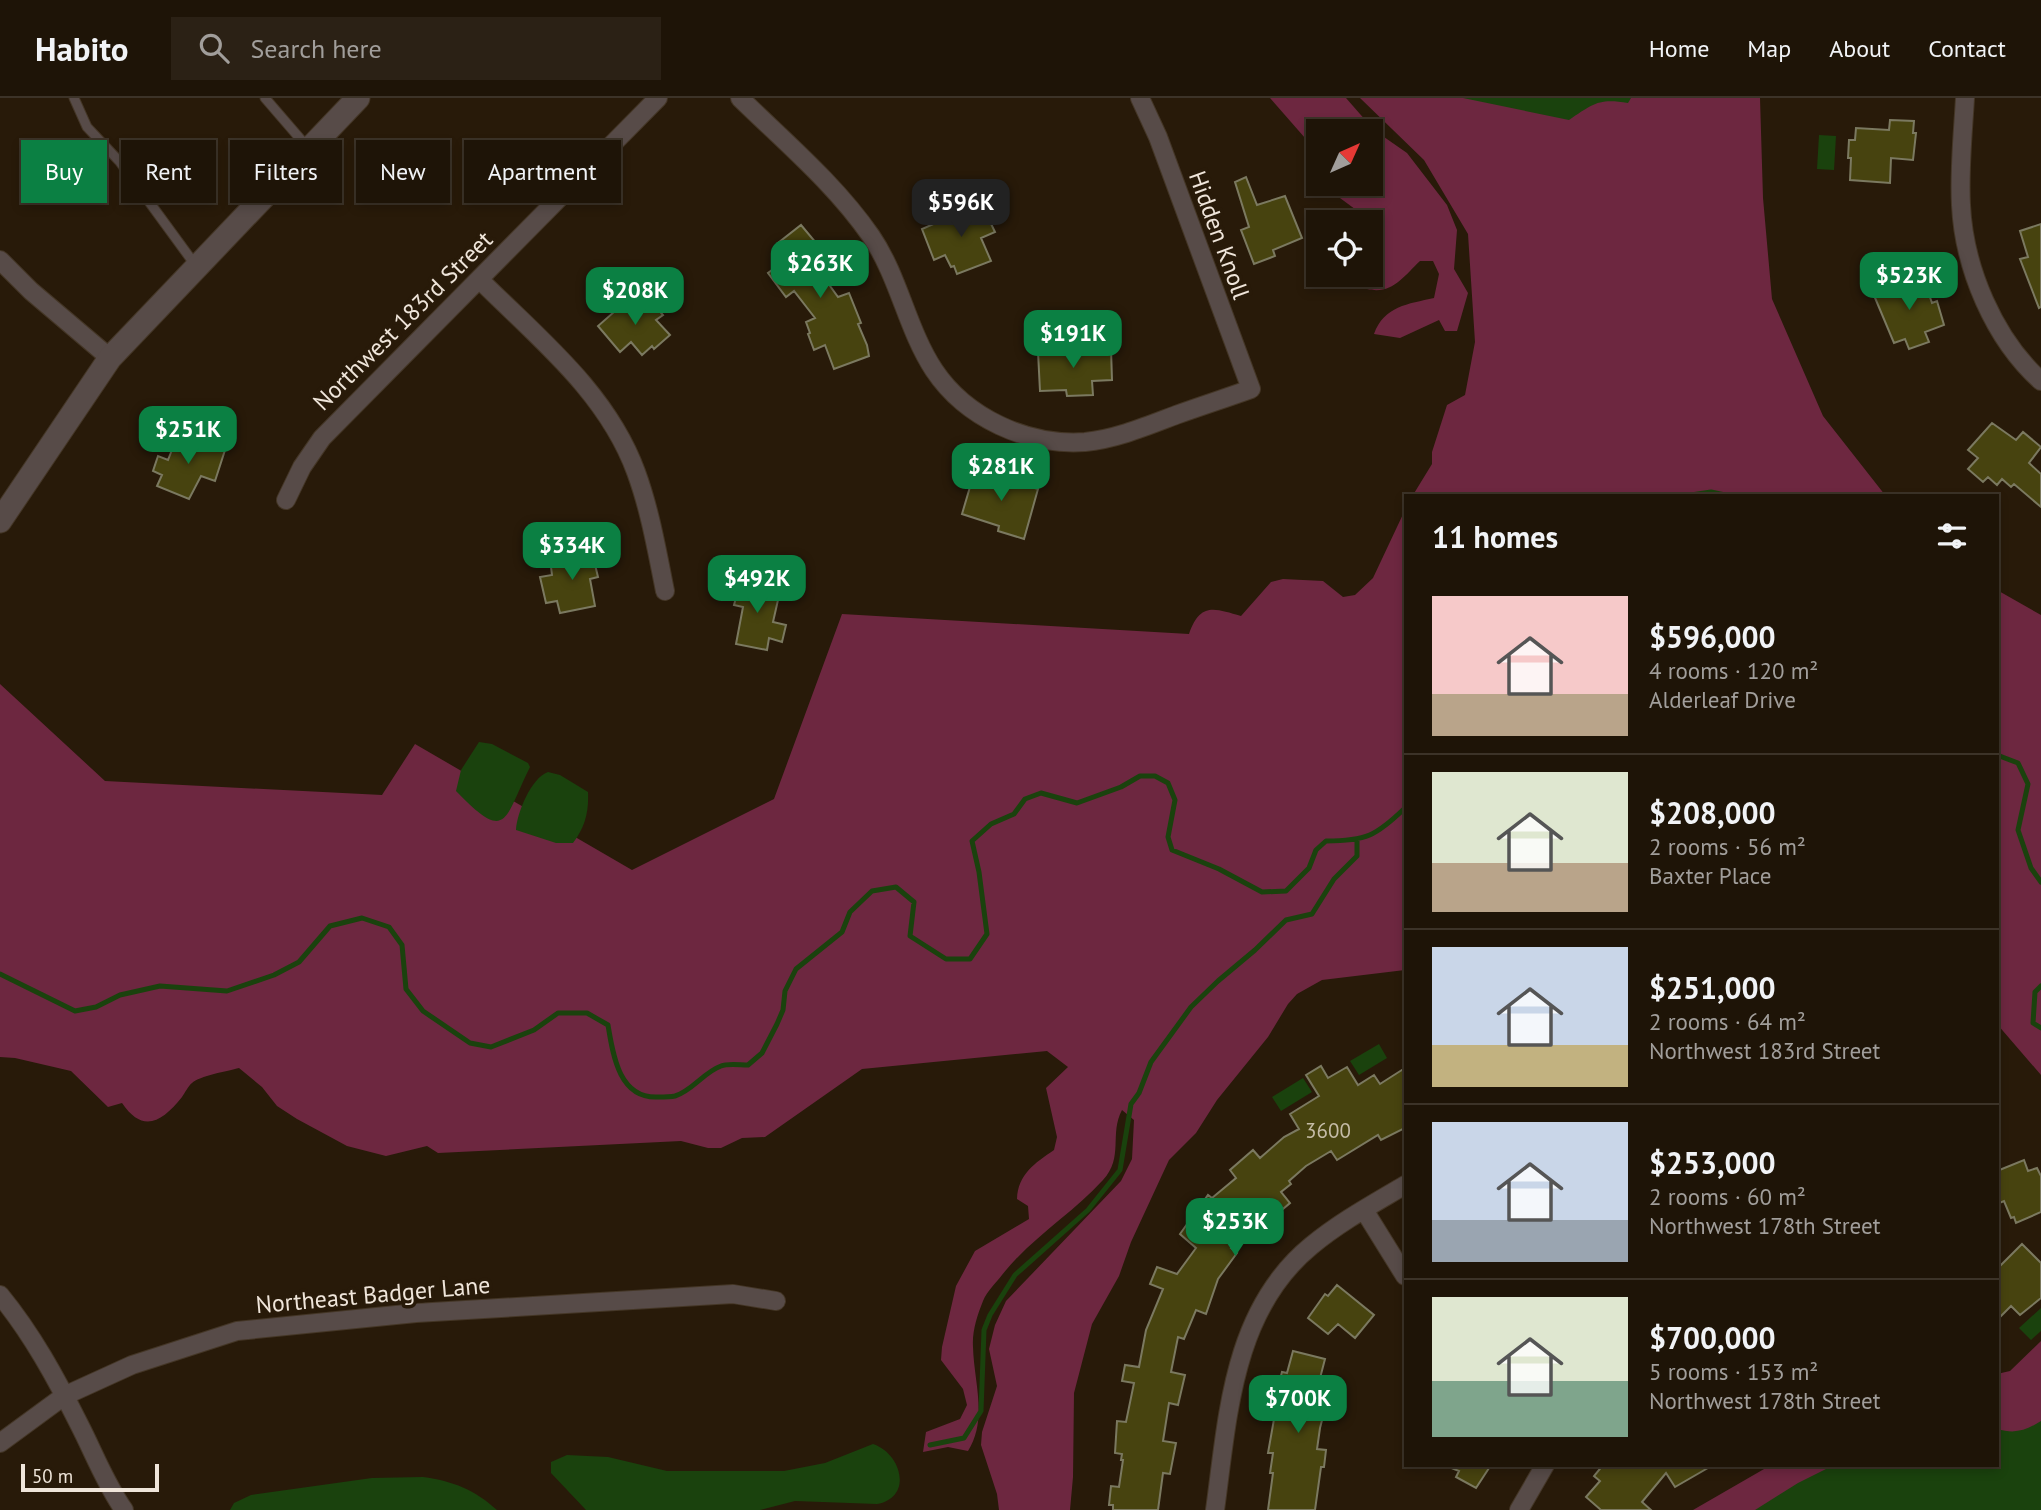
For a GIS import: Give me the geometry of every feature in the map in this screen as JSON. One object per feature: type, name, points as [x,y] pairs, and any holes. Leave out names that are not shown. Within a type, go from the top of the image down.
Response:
[{"type":"street","points":[[318,140],[358,98]]},
{"type":"street","name":"Northwest 183rd Street","points":[[286,500],[302,467],[322,438],[659,98]]},
{"type":"street","name":"Hidden Knoll","points":[[740,98],[844,200],[872,238],[892,275],[921,348],[935,372],[956,397],[982,416],[1009,430],[1048,441],[1086,442],[1131,432],[1251,389],[1140,98]]},
{"type":"street","points":[[1965,98],[1961,209],[1971,266],[1998,328],[2030,372],[2041,381]]},
{"type":"street","points":[[0,521],[110,358],[258,203]]},
{"type":"street","points":[[0,260],[31,291],[110,358]]},
{"type":"street","points":[[479,279],[594,395],[612,423],[636,470],[651,520],[665,591]]},
{"type":"street","points":[[1216,1510],[1231,1393],[1242,1351],[1259,1312],[1282,1276],[1309,1248],[1404,1186]]},
{"type":"street","points":[[1364,1210],[1404,1274]]},
{"type":"street","name":"Northeast Badger Lane","points":[[0,1443],[64,1396],[132,1365],[237,1331],[416,1313],[719,1294],[776,1301]]},
{"type":"street","points":[[0,1295],[38,1346],[111,1491],[124,1510]]},
{"type":"street","points":[[1519,1510],[1544,1467]]},
{"type":"lane","points":[[74,98],[87,127],[120,162],[197,268]]},
{"type":"lane","points":[[265,98],[301,140]]},
{"type":"shaded area","points":[[1270,98],[1346,98],[1364,119],[1306,119],[1306,140]]},
{"type":"shaded area","points":[[1360,98],[1760,98],[1763,198],[1772,299],[1823,416],[1884,494],[1414,494],[1432,464],[1432,452],[1447,405],[1465,395],[1475,342],[1468,234],[1424,160]]},
{"type":"shaded area","points":[[1463,98],[1631,98],[1628,103],[1610,101],[1596,104],[1569,120]]},
{"type":"shaded area","points":[[1819,135],[1836,136],[1834,170],[1817,169]]},
{"type":"shaded area","points":[[1383,136],[1407,153],[1447,205],[1457,230],[1454,269],[1468,293],[1457,331],[1445,331],[1439,320],[1400,338],[1374,334],[1384,317],[1391,312],[1434,298],[1439,274],[1433,261],[1420,261],[1390,287],[1367,289],[1366,287],[1383,287],[1383,210],[1356,210],[1337,196],[1383,196]]},
{"type":"shaded area","points":[[1404,512],[1404,970],[1322,980],[1297,994],[1268,1037],[1217,1100],[1196,1133],[1169,1160],[1131,1242],[1119,1276],[1092,1324],[1074,1393],[1070,1510],[999,1510],[997,1494],[981,1445],[982,1432],[997,1386],[989,1349],[995,1325],[1006,1301],[1121,1181],[1132,1159],[1134,1120],[1122,1110],[1116,1128],[1113,1163],[1103,1180],[1013,1262],[983,1301],[975,1324],[973,1341],[979,1414],[974,1439],[968,1451],[948,1447],[923,1452],[926,1432],[960,1419],[967,1405],[963,1389],[941,1360],[956,1286],[975,1251],[1029,1219],[1028,1206],[1017,1199],[1018,1190],[1024,1176],[1054,1150],[1057,1137],[1046,1088],[1068,1067],[1047,1051],[862,1069],[765,1137],[742,1138],[721,1148],[708,1148],[681,1141],[438,1153],[427,1146],[386,1156],[347,1146],[297,1119],[277,1106],[262,1087],[239,1068],[196,1080],[167,1113],[152,1121],[145,1121],[137,1119],[122,1103],[108,1107],[71,1071],[0,1057],[0,684],[105,781],[382,795],[415,744],[632,870],[774,799],[842,614],[1189,634],[1203,612],[1216,610],[1241,616],[1271,582],[1283,579],[1323,581],[1343,597],[1355,595],[1373,578]]},
{"type":"shaded area","points":[[1999,591],[2041,615],[2041,1075],[1999,1026]]},
{"type":"shaded area","points":[[479,742],[492,744],[528,763],[530,767],[503,819],[495,821],[486,817],[456,791],[461,770]]},
{"type":"shaded area","points":[[548,772],[560,775],[588,792],[585,819],[573,843],[556,843],[516,830],[526,797],[536,781]]},
{"type":"shaded area","points":[[1379,1044],[1387,1058],[1359,1075],[1350,1061]]},
{"type":"shaded area","points":[[1303,1078],[1312,1092],[1281,1111],[1272,1097]]},
{"type":"shaded area","points":[[2041,1308],[2041,1331],[2031,1340],[2019,1328]]},
{"type":"shaded area","points":[[2041,1341],[2041,1510],[1693,1510],[1768,1467],[1999,1467],[1999,1374],[2010,1371]]},
{"type":"shaded area","points":[[2041,1421],[2041,1510],[1755,1510],[1830,1467],[1999,1467],[1999,1429],[2020,1431]]},
{"type":"shaded area","points":[[873,1444],[891,1456],[899,1475],[896,1493],[889,1500],[877,1504],[795,1501],[760,1510],[586,1510],[551,1473],[551,1462],[567,1455],[608,1457],[667,1471],[784,1471],[825,1463]]},
{"type":"shaded area","points":[[423,1477],[463,1488],[497,1510],[230,1510],[234,1503],[251,1495],[372,1478]]},
{"type":"building","points":[[1890,120],[1914,121],[1913,133],[1916,133],[1913,160],[1891,158],[1890,183],[1850,180],[1849,140],[1855,140],[1856,128],[1889,130]]},
{"type":"building","points":[[1246,177],[1257,205],[1285,196],[1302,238],[1273,250],[1275,256],[1254,264],[1241,230],[1249,227],[1235,182]]},
{"type":"building","points":[[981,203],[995,232],[981,238],[991,261],[957,274],[945,255],[934,260],[922,229]]},
{"type":"building","points":[[2041,224],[2039,308],[2020,259],[2028,257],[2020,231]]},
{"type":"building","points":[[801,225],[822,250],[815,255],[825,269],[820,272],[838,297],[849,293],[867,345],[869,356],[834,369],[825,345],[814,350],[808,334],[810,333],[806,322],[815,318],[794,291],[786,297],[768,273],[776,267],[773,263],[786,254],[778,243]]},
{"type":"building","points":[[1920,278],[1932,303],[1937,301],[1944,325],[1925,332],[1929,342],[1909,349],[1905,339],[1894,343],[1873,293]]},
{"type":"building","points":[[631,297],[634,302],[638,299],[645,307],[651,301],[663,315],[656,320],[670,335],[642,355],[631,342],[620,352],[598,326]]},
{"type":"building","points":[[1065,345],[1065,350],[1111,349],[1112,380],[1092,381],[1093,395],[1067,396],[1066,390],[1040,391],[1038,352],[1048,351],[1048,346]]},
{"type":"building","points":[[1992,423],[2016,440],[2023,432],[2041,447],[2029,463],[2041,474],[2041,507],[2014,484],[2011,487],[2002,479],[1997,485],[1988,477],[1983,482],[1968,469],[1978,458],[1968,450]]},
{"type":"building","points":[[177,437],[201,446],[203,441],[225,450],[215,481],[201,476],[189,499],[157,486],[162,475],[153,471],[158,456],[168,460]]},
{"type":"building","points":[[975,470],[1038,489],[1024,539],[998,531],[999,526],[962,514]]},
{"type":"building","points":[[591,548],[598,577],[590,579],[595,606],[560,613],[557,601],[546,603],[540,577],[552,575],[551,567],[567,564],[565,553]]},
{"type":"building","points":[[742,576],[769,582],[765,597],[778,600],[773,622],[786,625],[782,642],[769,638],[767,650],[736,644],[743,607],[734,605]]},
{"type":"building","points":[[1321,1066],[1328,1078],[1347,1067],[1358,1085],[1374,1075],[1380,1084],[1404,1069],[1404,1128],[1381,1140],[1378,1135],[1337,1160],[1331,1151],[1306,1166],[1289,1181],[1291,1184],[1281,1192],[1290,1203],[1263,1226],[1255,1216],[1231,1248],[1237,1253],[1218,1279],[1206,1314],[1196,1310],[1184,1339],[1178,1337],[1171,1372],[1185,1375],[1178,1405],[1169,1403],[1163,1441],[1176,1443],[1170,1474],[1163,1473],[1158,1510],[1113,1510],[1113,1505],[1109,1505],[1111,1486],[1119,1487],[1123,1460],[1122,1454],[1115,1453],[1117,1421],[1126,1422],[1134,1383],[1122,1381],[1125,1365],[1139,1367],[1146,1330],[1163,1289],[1150,1284],[1157,1267],[1177,1274],[1196,1248],[1180,1234],[1208,1195],[1212,1198],[1236,1178],[1230,1170],[1253,1150],[1260,1158],[1284,1137],[1299,1129],[1290,1114],[1319,1096],[1306,1075]]},
{"type":"building","points":[[2024,1160],[2028,1171],[2037,1168],[2041,1176],[2041,1212],[2016,1223],[2004,1201],[1999,1203],[1999,1170]]},
{"type":"building","points":[[2022,1244],[2041,1263],[2041,1298],[2020,1315],[2011,1306],[1999,1318],[1999,1267]]},
{"type":"building","points":[[1337,1285],[1374,1315],[1355,1338],[1338,1324],[1328,1334],[1308,1318],[1325,1294],[1328,1296]]},
{"type":"building","points":[[1293,1351],[1325,1359],[1319,1382],[1331,1386],[1317,1449],[1326,1450],[1324,1467],[1321,1467],[1315,1510],[1268,1510],[1273,1453],[1268,1453],[1277,1391],[1282,1372],[1287,1373]]},
{"type":"building","points":[[1449,1467],[1490,1467],[1476,1488],[1456,1477],[1459,1471]]},
{"type":"building","points":[[1601,1467],[1710,1467],[1675,1487],[1666,1473],[1642,1502],[1651,1510],[1601,1510],[1586,1497],[1600,1481],[1594,1476]]},
{"type":"waterway","points":[[1698,494],[1720,494]]},
{"type":"waterway","points":[[1999,756],[2018,763],[2028,784],[2018,830],[2031,868],[2041,882]]},
{"type":"waterway","points":[[0,974],[75,1011],[96,1007],[120,995],[160,986],[227,991],[274,975],[299,962],[330,926],[362,918],[389,927],[402,945],[406,989],[423,1011],[470,1043],[491,1047],[534,1030],[558,1013],[587,1013],[608,1025],[620,1073],[634,1091],[645,1096],[673,1096],[681,1094],[721,1066],[748,1065],[762,1053],[783,1010],[785,991],[796,969],[842,932],[850,912],[872,891],[896,887],[914,902],[910,936],[946,959],[970,959],[987,934],[972,841],[991,824],[1014,814],[1025,799],[1041,793],[1077,803],[1121,787],[1140,776],[1155,776],[1168,783],[1175,800],[1168,837],[1172,850],[1219,869],[1262,892],[1286,891],[1309,868],[1316,850],[1326,841],[1351,840],[1370,835],[1404,809]]},
{"type":"waterway","points":[[930,1445],[964,1438],[981,1411],[984,1330],[990,1315],[1015,1275],[1088,1210],[1120,1170],[1131,1104],[1139,1093],[1151,1062],[1191,1007],[1218,981],[1286,920],[1312,914],[1334,879],[1357,856],[1357,841]]},
{"type":"waterway","points":[[2041,986],[2035,992],[2033,1023],[2041,1028]]}]
